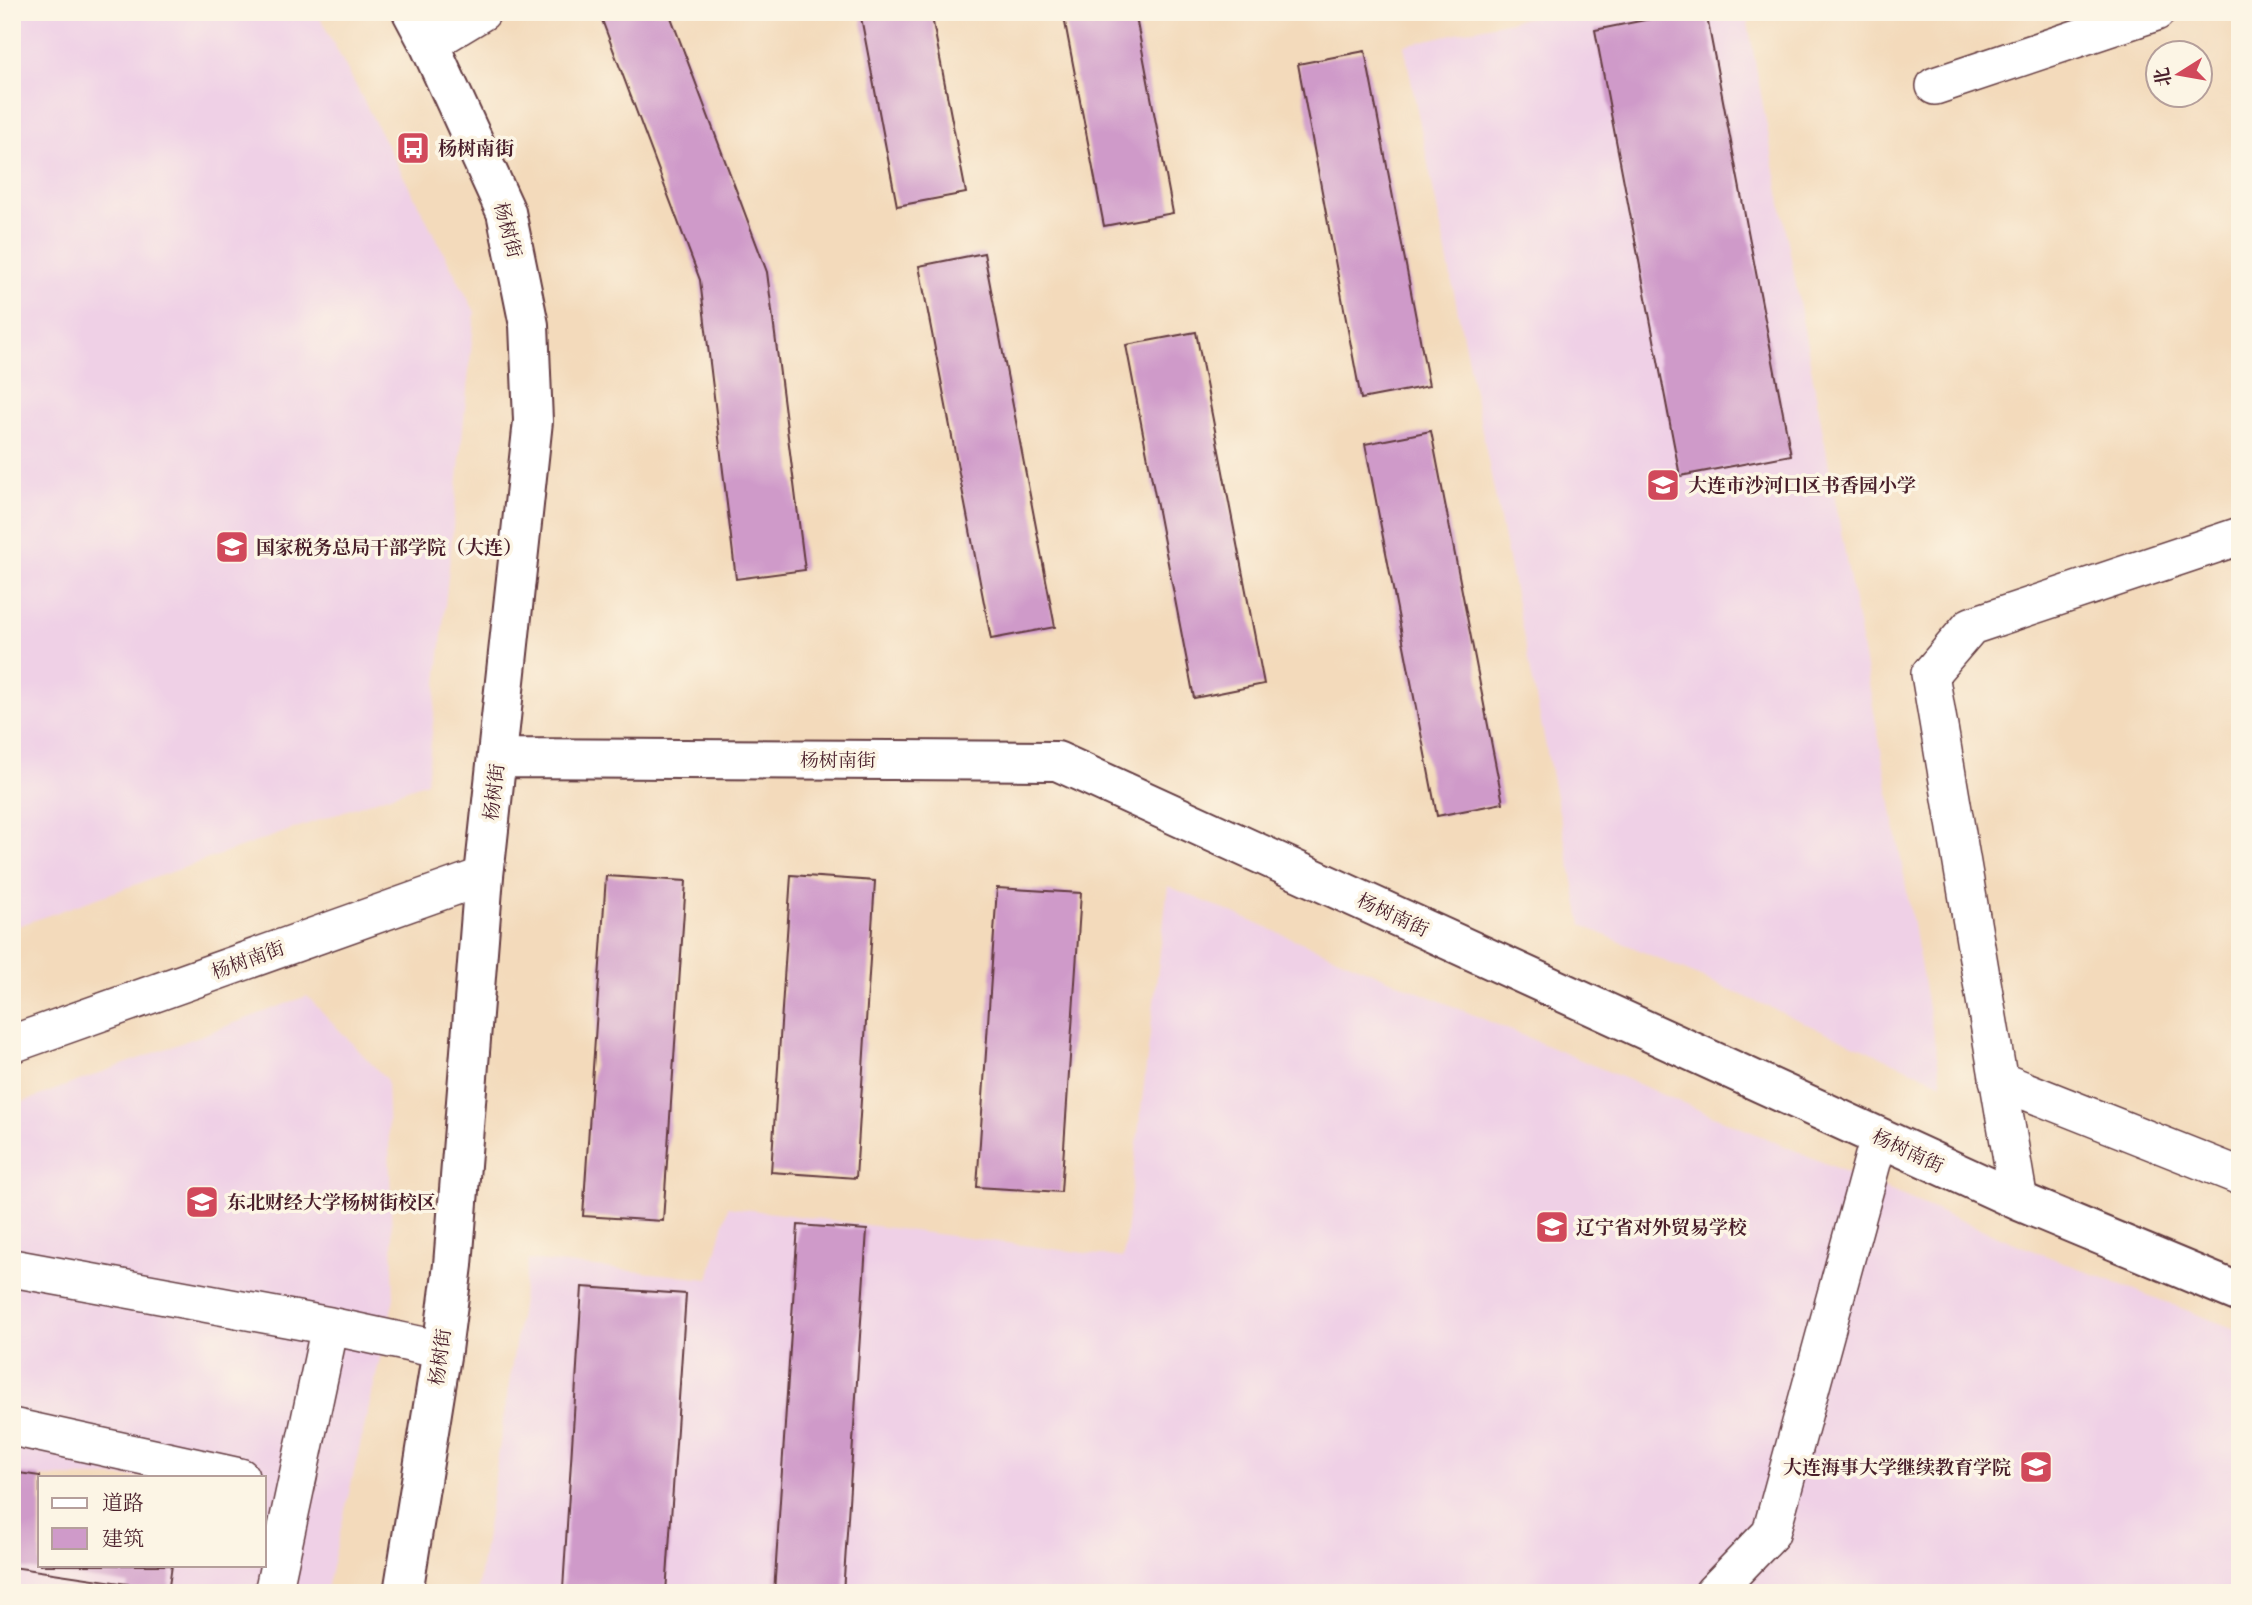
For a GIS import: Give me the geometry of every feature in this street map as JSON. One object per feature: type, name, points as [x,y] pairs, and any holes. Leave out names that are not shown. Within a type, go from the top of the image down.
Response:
[{"type":"street","points":[[421,28],[482,12]]},
{"type":"street","points":[[1935,86],[2156,12]]},
{"type":"street","name":"杨树街","points":[[403,1593],[453,1265],[484,876],[533,421],[529,325],[506,212],[421,28]]},
{"type":"street","points":[[2019,1201],[1930,674],[1971,626],[2240,536]]},
{"type":"street","name":"杨树南街","points":[[498,758],[1058,761],[2019,1201],[2240,1293]]},
{"type":"street","name":"杨树南街","points":[[12,1044],[484,876]]},
{"type":"street","points":[[1998,1080],[2240,1176]]},
{"type":"street","points":[[1713,1593],[1772,1533],[1879,1137]]},
{"type":"street","points":[[12,1268],[330,1326],[442,1350]]},
{"type":"street","points":[[273,1593],[280,1486],[330,1326]]},
{"type":"street","points":[[12,1427],[235,1476]]},
{"type":"shaded area","name":"国家税务总局干部学院（大连）","points":[[12,12],[317,12],[475,312],[427,782],[12,928]]},
{"type":"shaded area","name":"大连市沙河口区书香园小学","points":[[1551,12],[1746,12],[1942,1083],[1582,925],[1404,45]]},
{"type":"shaded area","name":"辽宁省对外贸易学校","points":[[1168,886],[2024,1247],[2240,1331],[2240,1593],[477,1593],[528,1260],[709,1279],[728,1207],[1123,1258]]},
{"type":"shaded area","name":"东北财经大学杨树街校区","points":[[307,996],[387,1080],[394,1298],[326,1593],[12,1593],[12,1106]]},
{"type":"building","points":[[599,12],[669,12],[767,272],[805,570],[736,579],[700,280]]},
{"type":"building","points":[[860,12],[931,12],[966,193],[897,206]]},
{"type":"building","points":[[1063,12],[1135,12],[1173,213],[1104,226]]},
{"type":"building","points":[[1685,12],[1706,12],[1791,455],[1680,476],[1595,30]]},
{"type":"building","points":[[1365,51],[1429,386],[1361,399],[1298,64]]},
{"type":"building","points":[[984,253],[1055,627],[991,639],[919,266]]},
{"type":"building","points":[[1196,332],[1264,684],[1194,698],[1126,345]]},
{"type":"building","points":[[1431,431],[1503,803],[1437,816],[1365,444]]},
{"type":"building","points":[[791,875],[875,881],[856,1178],[771,1172]]},
{"type":"building","points":[[606,876],[686,881],[663,1221],[583,1216]]},
{"type":"building","points":[[997,888],[1081,893],[1061,1192],[977,1187]]},
{"type":"building","points":[[798,1225],[867,1230],[843,1593],[774,1593]]},
{"type":"building","points":[[582,1287],[686,1294],[666,1593],[563,1589]]},
{"type":"building","points":[[12,1472],[40,1476],[38,1566],[172,1566],[168,1593],[126,1593],[128,1584],[12,1567]]},
{"type":"place","name":"杨树南街","points":[[413,148]]},
{"type":"place","name":"大连市沙河口区书香园小学","points":[[1663,485]]},
{"type":"place","name":"国家税务总局干部学院（大连）","points":[[232,547]]},
{"type":"place","name":"东北财经大学杨树街校区","points":[[202,1202]]},
{"type":"place","name":"辽宁省对外贸易学校","points":[[1552,1227]]},
{"type":"place","name":"大连海事大学继续教育学院","points":[[2036,1467]]}]
